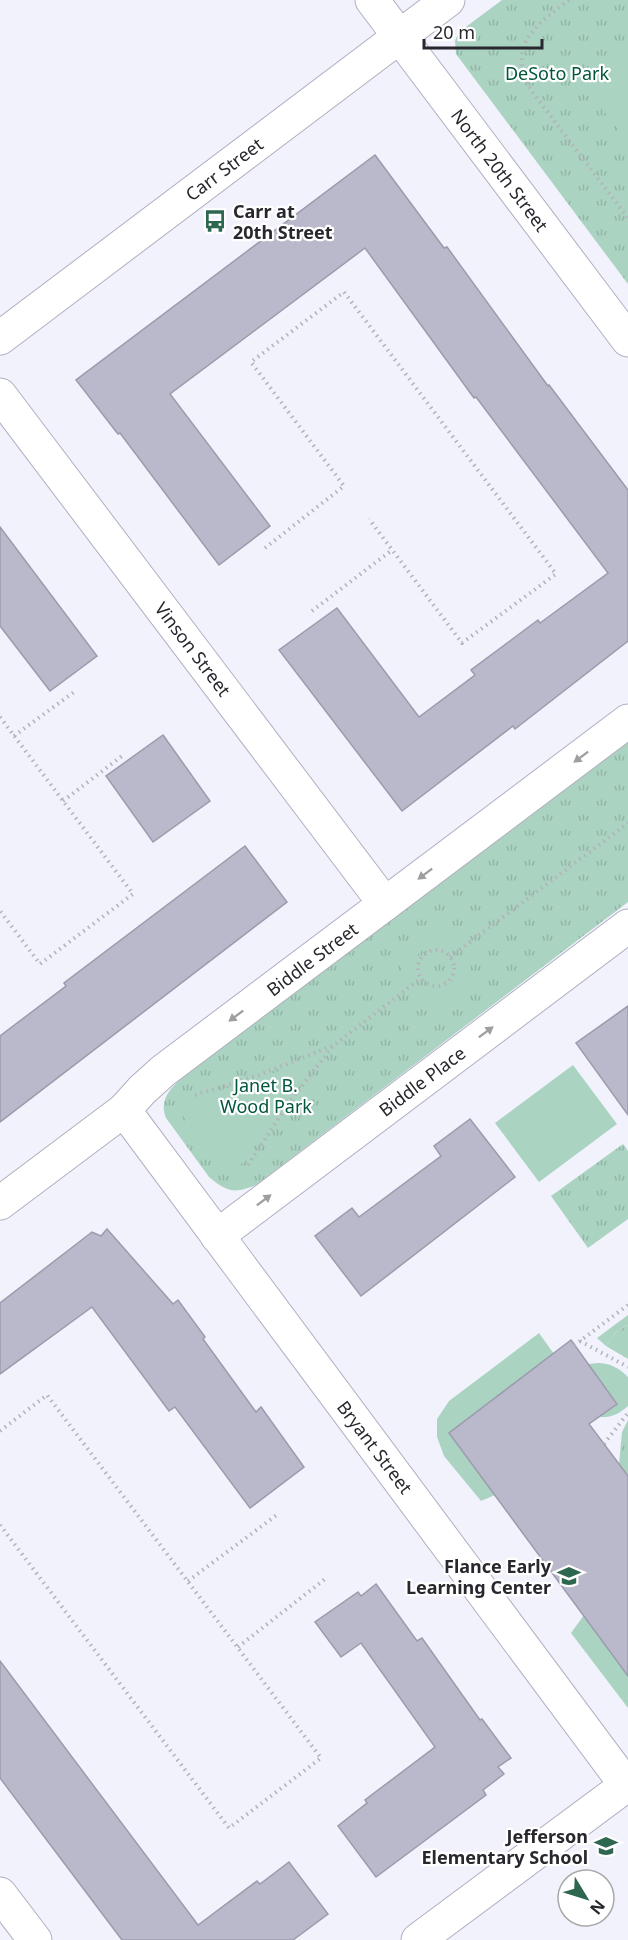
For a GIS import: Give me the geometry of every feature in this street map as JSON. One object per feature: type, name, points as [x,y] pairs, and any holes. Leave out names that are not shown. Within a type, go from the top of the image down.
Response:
[{"type":"street","name":"North 20th Street","points":[[372,0],[628,340]]},
{"type":"street","name":"Carr Street","points":[[0,338],[448,0]]},
{"type":"street","name":"Vinson Street","points":[[0,395],[385,904]]},
{"type":"street","name":"Biddle Street","points":[[0,1203],[124,1110],[163,1071],[628,721]]},
{"type":"street","name":"Biddle Place","points":[[217,1236],[628,926]]},
{"type":"street","name":"Bryant Street","points":[[124,1110],[627,1784]]},
{"type":"street","points":[[418,1940],[627,1784]]},
{"type":"street","points":[[0,1894],[35,1940]]},
{"type":"path","points":[[569,0],[541,21],[531,32],[523,46],[522,70],[530,88],[628,218]]},
{"type":"path","points":[[265,548],[345,486],[251,362],[344,292],[556,574],[462,644],[369,519]]},
{"type":"path","points":[[312,611],[392,550]]},
{"type":"path","points":[[14,736],[74,692]]},
{"type":"path","points":[[0,717],[133,894],[40,964],[0,910]]},
{"type":"path","points":[[63,801],[122,756]]},
{"type":"path","points":[[450,957],[628,823]]},
{"type":"path","points":[[439,950],[450,957],[453,969],[447,982],[432,985],[421,978],[418,966],[425,954],[439,950]]},
{"type":"path","points":[[244,1170],[290,1101],[333,1046],[421,978]]},
{"type":"path","points":[[188,1097],[259,1075],[333,1046]]},
{"type":"path","points":[[574,1346],[628,1305]]},
{"type":"path","points":[[580,1341],[628,1367]]},
{"type":"path","points":[[0,1431],[47,1395],[321,1758],[229,1828],[0,1525]]},
{"type":"path","points":[[604,1444],[628,1413]]},
{"type":"path","points":[[188,1581],[278,1514]]},
{"type":"path","points":[[237,1647],[325,1579]]},
{"type":"green space","name":"DeSoto Park","points":[[502,0],[628,0],[628,284],[456,54],[455,41],[459,32]]},
{"type":"green space","points":[[628,45],[628,142],[581,82]]},
{"type":"green space","name":"Janet B. Wood Park","points":[[628,741],[628,902],[256,1185],[242,1190],[231,1190],[209,1177],[166,1118],[164,1103],[175,1084]]},
{"type":"green space","points":[[440,933],[459,941],[449,949],[434,945],[422,950],[415,961],[414,976],[404,982],[402,966],[406,952],[422,936]]},
{"type":"green space","points":[[467,953],[471,966],[470,978],[465,988],[457,995],[436,1002],[424,1000],[412,994],[422,987],[438,990],[447,987],[457,974],[457,960]]},
{"type":"green space","points":[[307,1062],[311,1064],[310,1067],[231,1178],[178,1110],[200,1097]]},
{"type":"green space","points":[[573,1065],[617,1124],[539,1182],[495,1123]]},
{"type":"green space","points":[[623,1144],[628,1151],[628,1219],[588,1248],[551,1196]]},
{"type":"green space","points":[[628,1315],[628,1325],[616,1332],[606,1346],[597,1338]]},
{"type":"green space","points":[[628,1325],[628,1359],[606,1346],[616,1332]]},
{"type":"green space","points":[[539,1333],[554,1354],[495,1495],[481,1501],[444,1456],[437,1437],[437,1419],[449,1401]]},
{"type":"green space","points":[[598,1363],[614,1367],[628,1377],[628,1406],[611,1416],[599,1417],[617,1403],[588,1364]]},
{"type":"green space","points":[[628,1420],[628,1476],[619,1464],[622,1432]]},
{"type":"green space","points":[[584,1615],[628,1676],[628,1708],[571,1633]]},
{"type":"building","points":[[375,155],[444,248],[447,247],[548,386],[628,490],[628,641],[515,729],[513,726],[402,811],[279,650],[337,608],[419,717],[475,675],[471,670],[538,620],[540,623],[608,573],[476,397],[474,398],[365,248],[170,394],[270,526],[219,565],[120,433],[118,434],[76,380]]},
{"type":"building","points":[[0,527],[97,656],[50,691],[0,626]]},
{"type":"building","points":[[163,735],[210,801],[153,842],[106,776]]},
{"type":"building","points":[[245,846],[287,902],[0,1122],[0,1036],[66,986],[64,983]]},
{"type":"building","points":[[628,1006],[628,1115],[576,1043]]},
{"type":"building","points":[[470,1119],[515,1177],[361,1296],[315,1236],[352,1208],[359,1217],[441,1156],[434,1146]]},
{"type":"building","points":[[107,1229],[173,1304],[178,1300],[256,1412],[261,1407],[304,1467],[250,1508],[175,1407],[169,1411],[92,1307],[0,1374],[0,1303],[92,1232],[101,1236]]},
{"type":"building","points":[[571,1340],[617,1404],[589,1424],[628,1476],[628,1676],[449,1433]]},
{"type":"building","points":[[376,1584],[417,1641],[422,1638],[480,1720],[482,1719],[511,1758],[498,1767],[504,1774],[483,1790],[486,1795],[376,1877],[338,1826],[367,1803],[365,1800],[435,1747],[361,1643],[341,1657],[315,1622],[358,1592],[361,1596]]},
{"type":"building","points":[[0,1661],[198,1925],[257,1881],[260,1884],[289,1862],[328,1914],[293,1940],[122,1940],[0,1778]]},
{"type":"place","name":"Carr at 20th Street","points":[[215,221]]},
{"type":"place","name":"Flance Early Learning Center","points":[[569,1576]]},
{"type":"place","name":"Jefferson Elementary School","points":[[606,1846]]}]
